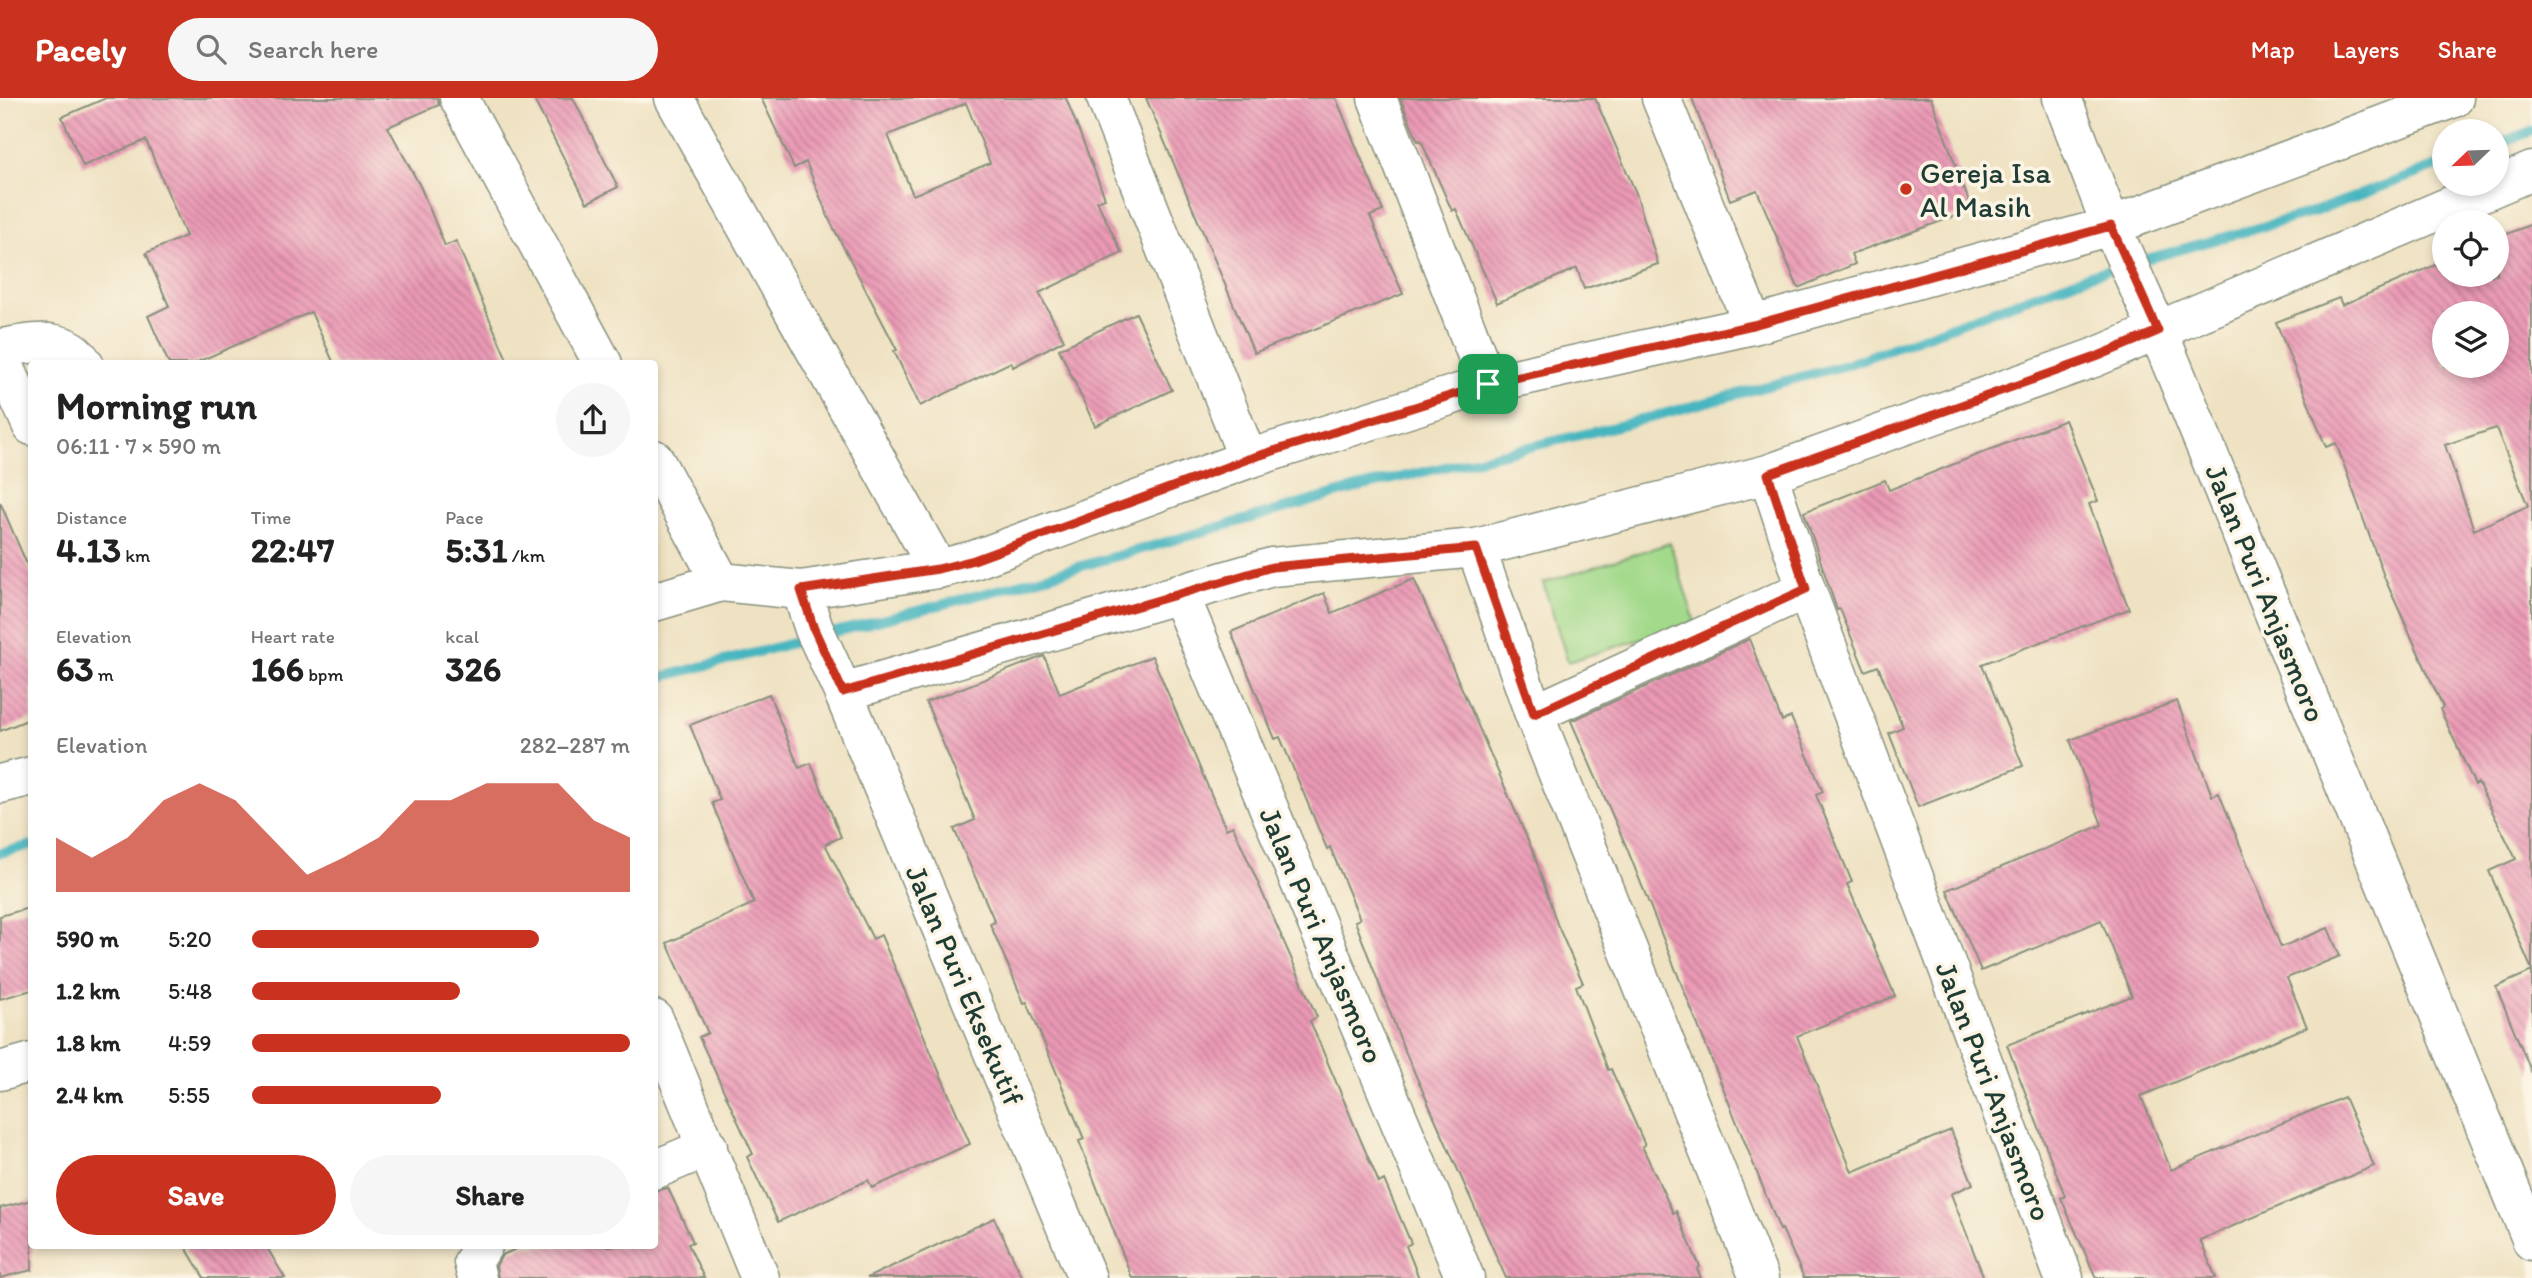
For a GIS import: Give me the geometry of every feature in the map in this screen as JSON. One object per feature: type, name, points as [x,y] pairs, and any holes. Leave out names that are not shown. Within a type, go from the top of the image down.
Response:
[{"type":"street","points":[[459,98],[601,360]]},
{"type":"street","points":[[674,98],[938,569]]},
{"type":"street","points":[[1105,98],[1248,459]]},
{"type":"street","points":[[1377,98],[1488,384]]},
{"type":"street","points":[[1661,98],[1753,325]]},
{"type":"street","name":"Jalan Puri Anjasmoro","points":[[2062,98],[2115,234],[2153,320],[2532,1241]]},
{"type":"street","points":[[658,601],[721,582],[801,590],[938,569],[974,560],[1248,459],[1488,384],[1753,325],[2115,234],[2454,98]]},
{"type":"street","points":[[840,685],[1272,567],[1476,548],[1768,474],[2096,357],[2153,320],[2532,171]]},
{"type":"street","points":[[0,348],[48,342],[61,344],[76,353],[81,360]]},
{"type":"street","points":[[0,356],[28,417]]},
{"type":"street","points":[[658,466],[721,582]]},
{"type":"street","name":"Jalan Puri Anjasmoro","points":[[1768,474],[1806,589],[2064,1278]]},
{"type":"street","points":[[1476,548],[1534,714],[1759,1278]]},
{"type":"street","points":[[1534,714],[1806,589]]},
{"type":"street","name":"Jalan Puri Eksekutif","points":[[801,590],[816,632],[1087,1278]]},
{"type":"street","name":"Jalan Puri Anjasmoro","points":[[1179,593],[1465,1278]]},
{"type":"street","points":[[0,784],[28,777]]},
{"type":"street","points":[[658,1028],[760,1278]]},
{"type":"street","points":[[0,1071],[28,1063]]},
{"type":"street","points":[[658,1168],[708,1147]]},
{"type":"street","points":[[477,1278],[473,1262],[481,1249]]},
{"type":"green space","points":[[1670,543],[1695,622],[1568,662],[1543,583]]},
{"type":"building","points":[[106,98],[437,98],[439,105],[388,127],[420,186],[445,246],[456,241],[507,360],[332,360],[311,312],[202,360],[167,360],[148,316],[169,306],[146,253],[186,236],[146,140],[83,166],[62,117]]},
{"type":"building","points":[[533,98],[573,98],[618,187],[587,203]]},
{"type":"building","points":[[761,98],[1066,98],[1105,198],[1097,201],[1122,253],[1039,293],[1064,340],[1013,367],[1011,362],[920,406],[894,351],[897,350],[829,219],[806,162],[794,168]],"holes":[[[966,103],[990,163],[913,195],[888,135]]]},
{"type":"building","points":[[1146,98],[1336,98],[1383,211],[1370,216],[1403,294],[1254,353]]},
{"type":"building","points":[[1400,98],[1595,98],[1636,193],[1658,264],[1584,289],[1577,268],[1497,303],[1456,209],[1452,211]]},
{"type":"building","points":[[1692,98],[1931,98],[1972,210],[1851,254],[1855,264],[1798,288],[1757,190],[1730,200]]},
{"type":"building","points":[[2532,224],[2532,970],[2489,871],[2516,859],[2478,783],[2475,785],[2440,709],[2443,707],[2385,579],[2336,443],[2326,447],[2276,322],[2339,298],[2342,305],[2432,267],[2432,287],[2509,287],[2509,233]],"holes":[[[2496,428],[2528,506],[2474,530],[2445,445]]]},
{"type":"building","points":[[1136,313],[1172,390],[1095,426],[1059,349]]},
{"type":"building","points":[[2065,420],[2098,501],[2089,504],[2129,609],[1982,664],[2023,766],[1918,807],[1889,733],[1903,727],[1878,666],[1865,671],[1840,609],[1837,610],[1804,512],[1885,480],[1889,490]]},
{"type":"building","points":[[0,502],[28,567],[28,720],[0,731]]},
{"type":"building","points":[[1414,579],[1534,854],[1557,924],[1583,983],[1576,986],[1608,1070],[1611,1069],[1673,1213],[1676,1211],[1700,1267],[1697,1269],[1701,1278],[1506,1278],[1404,1049],[1355,921],[1360,919],[1330,847],[1327,849],[1280,737],[1275,739],[1231,632],[1324,593],[1332,613]]},
{"type":"building","points":[[1749,639],[1782,721],[1791,717],[1823,792],[1816,795],[1852,882],[1847,884],[1895,996],[1797,1036],[1852,1172],[1951,1130],[1973,1184],[1951,1194],[1984,1278],[1804,1278],[1782,1229],[1780,1230],[1626,846],[1571,721]]},
{"type":"building","points":[[1044,656],[1060,694],[1152,656],[1226,829],[1233,826],[1317,1017],[1310,1021],[1379,1183],[1384,1180],[1411,1243],[1406,1246],[1419,1278],[1132,1278],[1079,1141],[1084,1139],[1027,1002],[1024,1003],[990,924],[995,922],[954,829],[975,820],[926,702]]},
{"type":"building","points":[[769,694],[799,768],[811,763],[841,837],[825,844],[873,939],[881,935],[970,1144],[872,1188],[868,1180],[778,1222],[747,1157],[753,1154],[699,1037],[708,1033],[667,943],[754,903],[712,803],[720,800],[690,725]]},
{"type":"building","points":[[2177,701],[2212,796],[2219,793],[2281,947],[2328,928],[2340,956],[2287,978],[2307,1027],[2141,1096],[2171,1170],[2344,1097],[2374,1166],[2200,1240],[2216,1278],[2096,1278],[2061,1198],[2065,1196],[2007,1045],[2132,996],[2101,920],[1981,971],[1947,890],[2102,825],[2070,740]]},
{"type":"building","points":[[28,908],[28,991],[0,999],[0,916]]},
{"type":"building","points":[[2532,971],[2532,1073],[2496,987]]},
{"type":"building","points":[[668,1188],[693,1242],[688,1244],[704,1278],[498,1278],[496,1266],[502,1255],[516,1249],[658,1249],[658,1190]]},
{"type":"building","points":[[28,1201],[28,1249],[32,1249],[32,1270],[0,1278],[0,1208]]},
{"type":"building","points":[[994,1218],[1023,1278],[867,1278]]},
{"type":"building","points":[[187,1249],[268,1249],[285,1278],[204,1278]]},
{"type":"waterway","points":[[2510,139],[2532,131]]},
{"type":"waterway","points":[[658,678],[990,592],[1364,486],[1614,427],[1846,365],[2090,275],[2311,213],[2432,168]]},
{"type":"waterway","points":[[0,853],[28,846]]},
{"type":"place","name":"Gereja Isa Al Masih","points":[[1906,189]]},
{"type":"route","points":[[2111,226],[2158,331],[2096,357],[1768,474],[1806,589],[1534,714],[1476,548],[1272,567],[843,692],[814,629],[801,590],[938,569],[974,560],[1248,459],[1488,384],[1753,325],[2111,226]]}]
